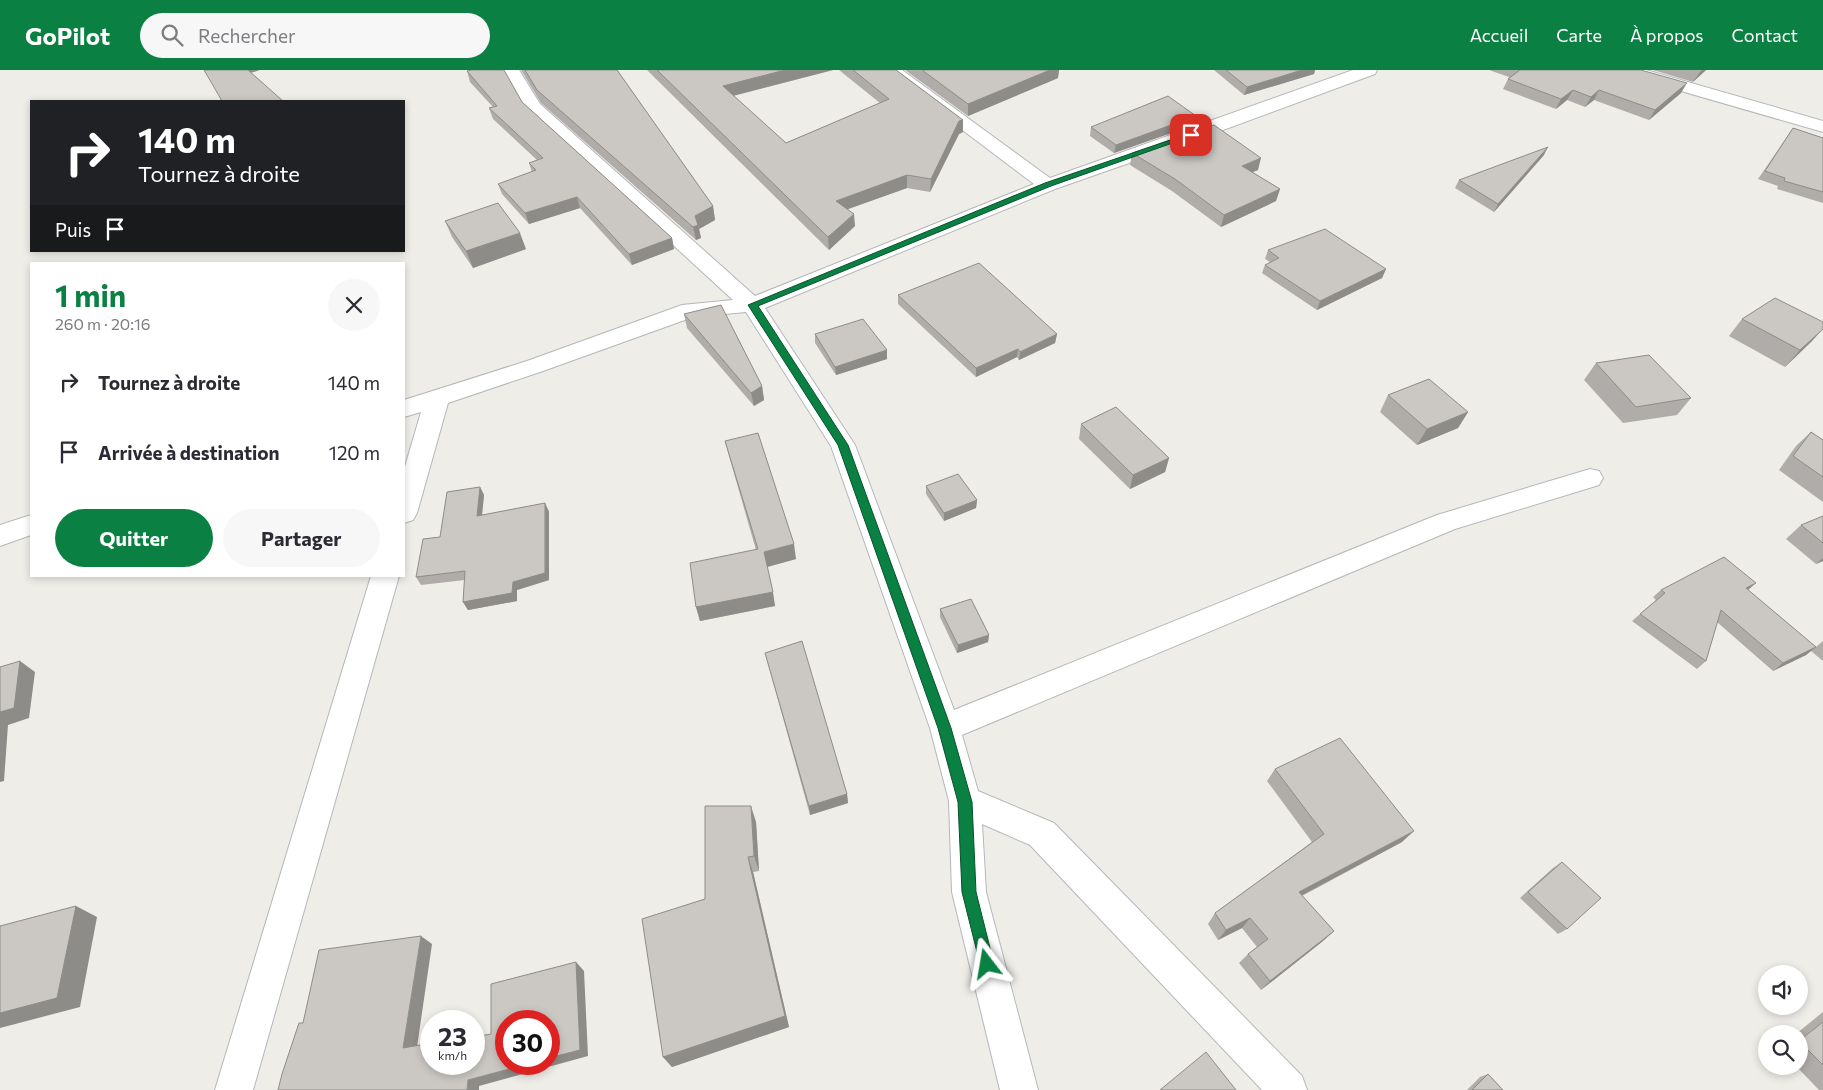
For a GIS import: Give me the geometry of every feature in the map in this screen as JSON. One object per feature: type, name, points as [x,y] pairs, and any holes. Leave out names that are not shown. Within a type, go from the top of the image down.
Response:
[{"type":"street","points":[[511,70],[534,107],[752,305],[843,445],[945,728],[965,802],[969,892],[1019,1090]]},
{"type":"street","points":[[891,70],[1048,185]]},
{"type":"street","points":[[405,409],[690,310],[752,305],[1048,185],[1209,129],[1369,70]]},
{"type":"street","points":[[1628,70],[1823,127]]},
{"type":"street","points":[[405,510],[437,399]]},
{"type":"street","points":[[945,728],[1446,522],[1590,478]]},
{"type":"street","points":[[0,536],[30,525]]},
{"type":"street","points":[[234,1090],[385,577]]},
{"type":"street","points":[[965,802],[1042,834],[1288,1090]]},
{"type":"building","points":[[204,70],[248,70],[282,100],[221,100]]},
{"type":"building","points":[[504,70],[522,102],[672,238],[629,254],[577,197],[525,213],[498,184],[536,170],[529,163],[543,158],[489,108],[497,106],[467,71]]},
{"type":"building","points":[[525,70],[617,70],[713,206],[695,216],[698,225],[693,227],[537,90]]},
{"type":"building","points":[[657,70],[785,70],[723,86],[786,143],[889,99],[853,70],[896,70],[963,120],[959,121],[931,179],[907,175],[836,201],[854,214],[828,237]]},
{"type":"building","points":[[922,70],[1050,70],[968,104]]},
{"type":"building","points":[[1226,70],[1302,70],[1247,87]]},
{"type":"building","points":[[1520,70],[1641,70],[1687,83],[1655,110],[1599,90],[1591,97],[1573,90],[1561,99],[1508,79]]},
{"type":"building","points":[[1168,96],[1196,116],[1116,145],[1091,127]]},
{"type":"building","points":[[1214,125],[1261,158],[1242,166],[1280,189],[1224,215],[1175,179],[1132,153]]},
{"type":"building","points":[[1793,128],[1823,138],[1823,192],[1784,181],[1785,178],[1765,171]]},
{"type":"building","points":[[1548,147],[1498,204],[1459,180]]},
{"type":"building","points":[[498,203],[520,233],[466,251],[445,221]]},
{"type":"building","points":[[1325,229],[1386,269],[1320,301],[1265,265],[1279,258],[1268,250]]},
{"type":"building","points":[[979,263],[1057,334],[1020,352],[1018,349],[976,368],[898,295]]},
{"type":"building","points":[[1775,298],[1823,322],[1823,329],[1800,350],[1742,319]]},
{"type":"building","points":[[721,305],[762,386],[751,393],[684,314]]},
{"type":"building","points":[[863,319],[887,350],[835,367],[815,334]]},
{"type":"building","points":[[1649,355],[1691,398],[1636,407],[1596,363]]},
{"type":"building","points":[[1429,379],[1468,412],[1427,429],[1388,395]]},
{"type":"building","points":[[1116,407],[1169,458],[1133,475],[1081,424]]},
{"type":"building","points":[[1811,432],[1823,440],[1823,477],[1793,456]]},
{"type":"building","points":[[758,433],[794,544],[764,552],[773,592],[696,607],[690,563],[758,549],[725,441]]},
{"type":"building","points":[[958,474],[977,500],[944,513],[926,486]]},
{"type":"building","points":[[480,487],[477,516],[545,503],[545,573],[513,582],[512,593],[463,602],[465,571],[416,577],[423,539],[440,537],[447,492]]},
{"type":"building","points":[[1823,516],[1823,543],[1801,525]]},
{"type":"building","points":[[1724,557],[1756,583],[1746,588],[1816,647],[1783,663],[1721,610],[1706,661],[1640,614],[1665,593],[1661,590]]},
{"type":"building","points":[[971,599],[989,635],[958,645],[940,609]]},
{"type":"building","points":[[802,641],[847,794],[809,806],[765,653]]},
{"type":"building","points":[[20,661],[14,708],[0,712],[0,667]]},
{"type":"building","points":[[1340,738],[1414,831],[1299,892],[1334,931],[1270,981],[1248,954],[1268,939],[1250,918],[1226,930],[1215,913],[1324,834],[1275,769]]},
{"type":"building","points":[[705,806],[751,806],[754,856],[748,857],[785,1016],[663,1057],[642,919],[705,899]]},
{"type":"building","points":[[1562,862],[1601,898],[1567,929],[1528,892]]},
{"type":"building","points":[[76,906],[57,998],[0,1013],[0,926]]},
{"type":"building","points":[[421,936],[403,1048],[420,1045],[420,1075],[485,1075],[485,1035],[491,1034],[491,984],[576,962],[580,1050],[560,1055],[560,1010],[495,1010],[495,1073],[468,1080],[467,1090],[278,1090],[299,1023],[303,1023],[319,950]]},
{"type":"building","points":[[1823,1022],[1823,1065],[1808,1050],[1808,1034]]},
{"type":"building","points":[[1206,1052],[1236,1090],[1160,1090]]},
{"type":"building","points":[[1488,1074],[1503,1090],[1472,1090]]},
{"type":"route","points":[[987,964],[969,892],[965,802],[945,728],[843,445],[752,305],[1048,185],[1191,135]]}]
